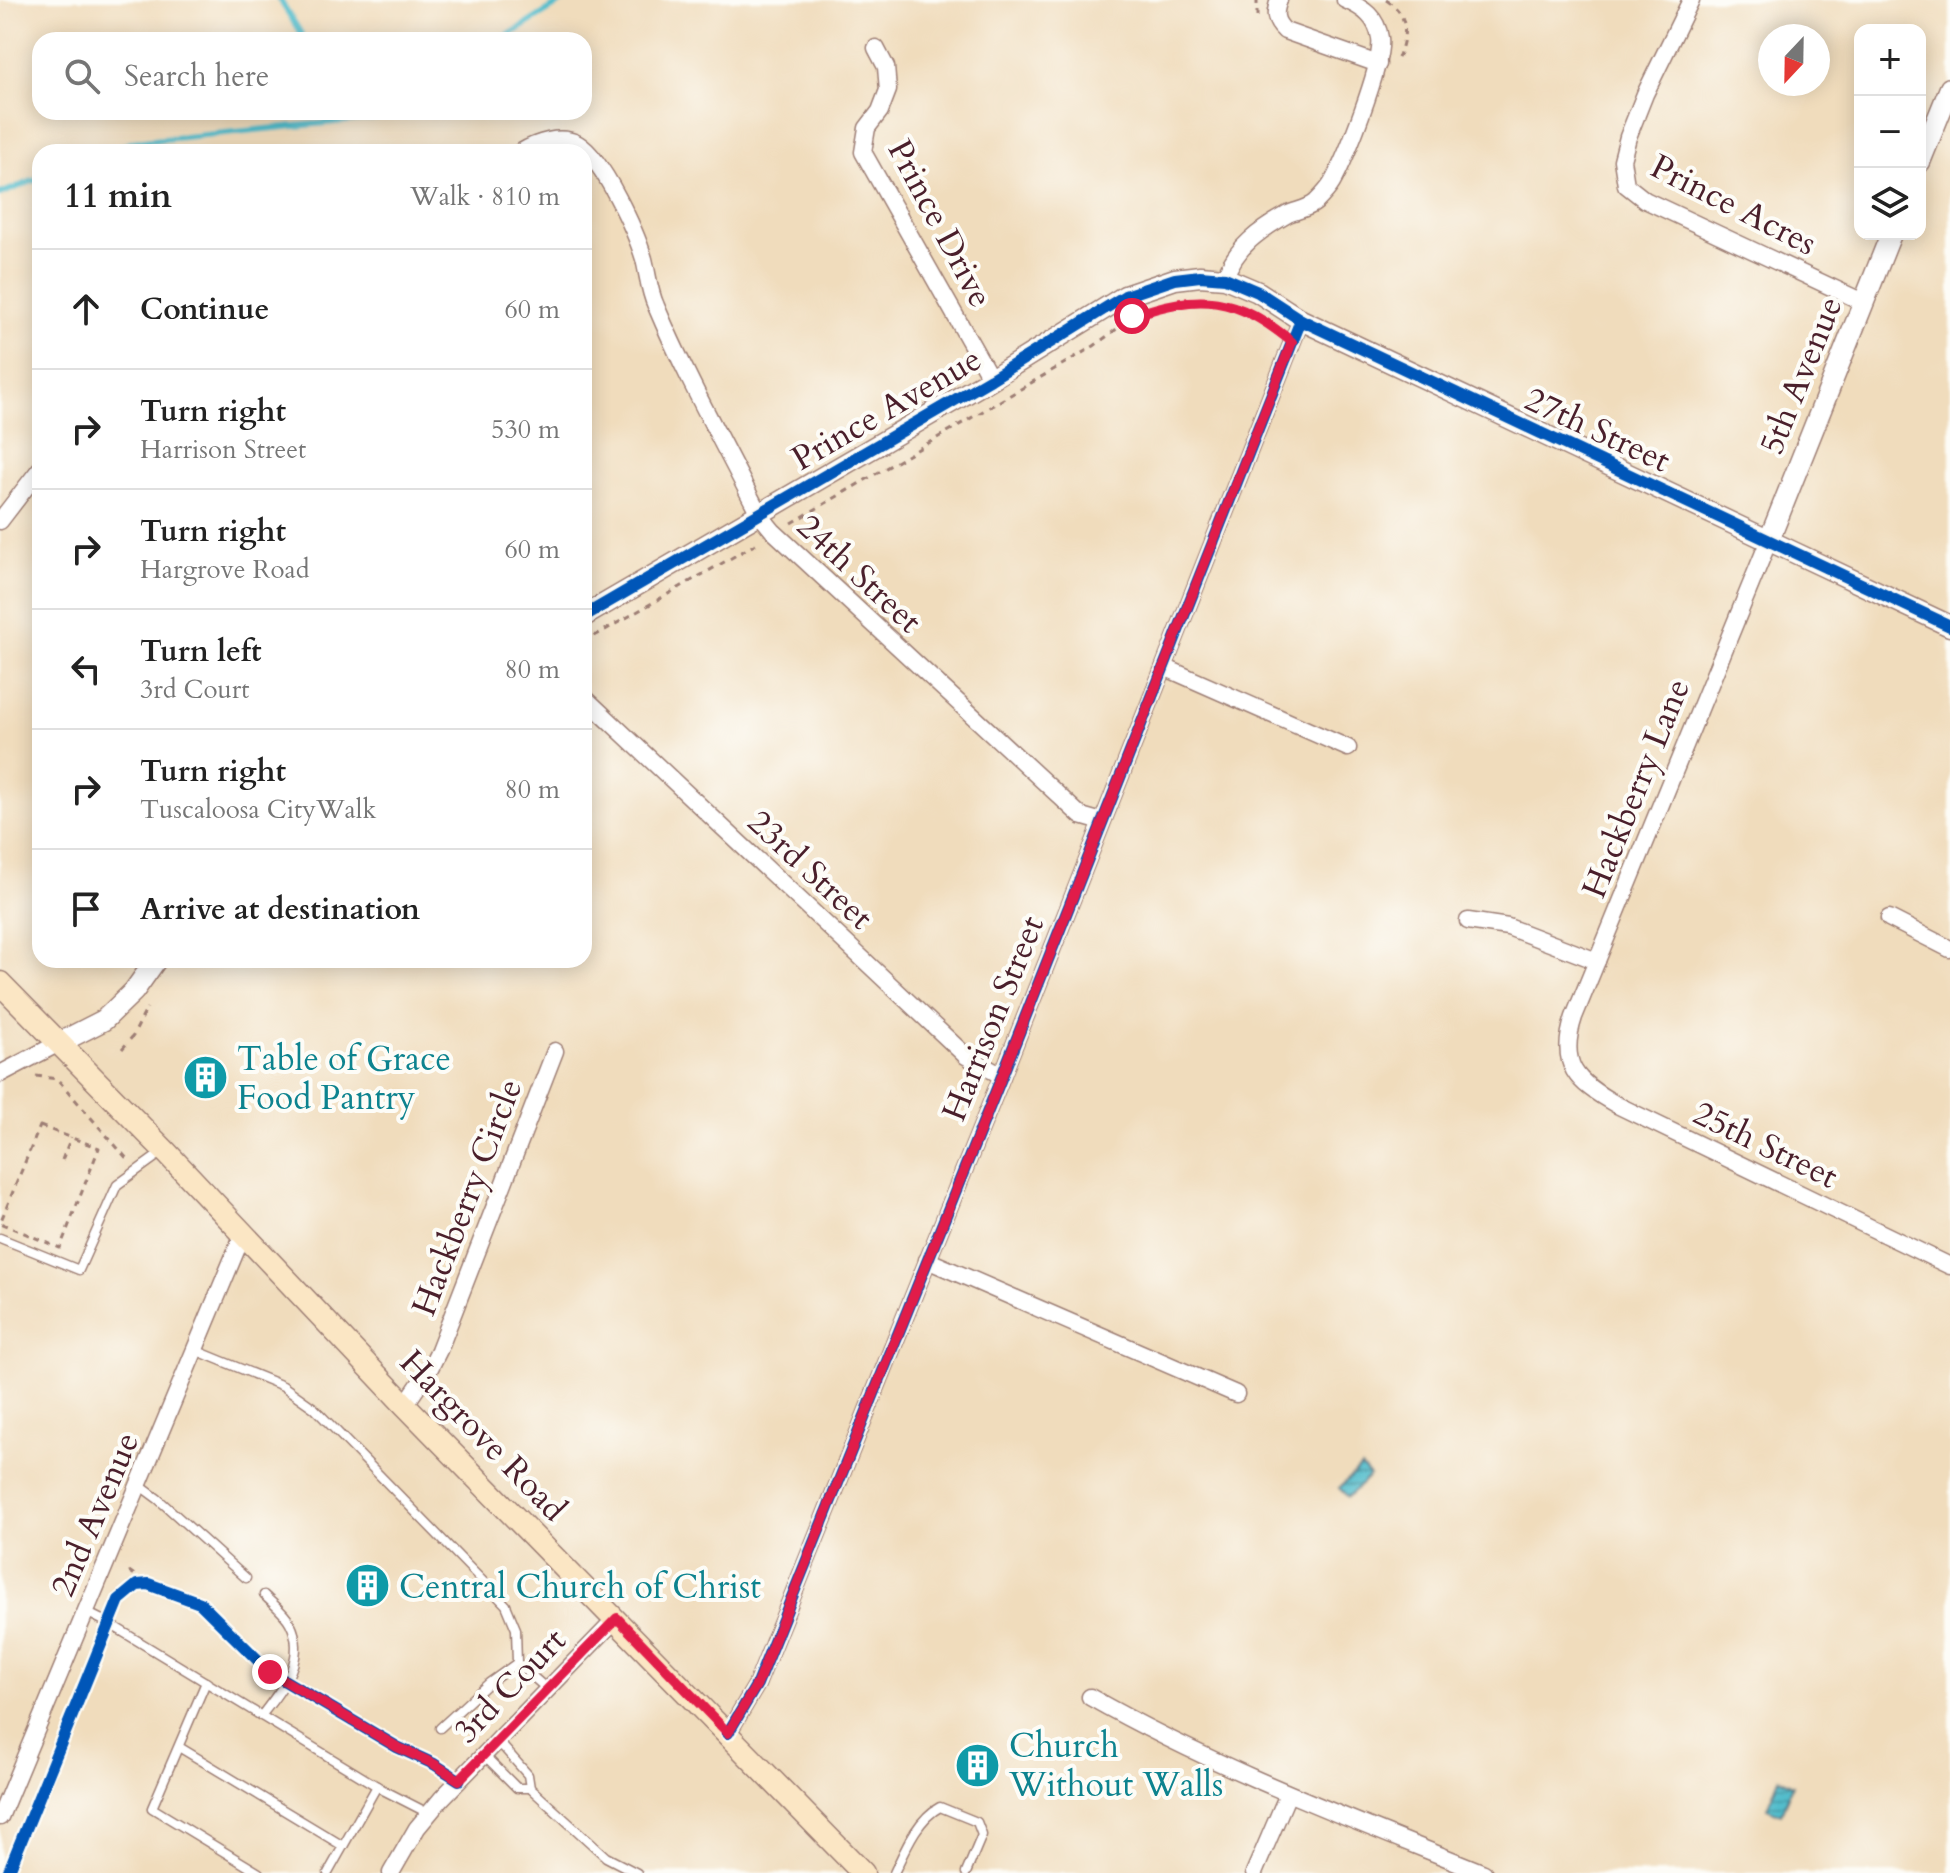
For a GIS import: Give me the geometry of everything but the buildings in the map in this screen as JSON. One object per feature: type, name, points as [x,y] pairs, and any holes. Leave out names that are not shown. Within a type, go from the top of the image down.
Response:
[{"type":"main road","name":"Hargrove Road","points":[[0,983],[165,1151],[405,1405],[617,1618],[863,1873]]},
{"type":"street","points":[[1279,0],[1275,16],[1277,24],[1285,31],[1378,64]]},
{"type":"street","points":[[1225,278],[1235,255],[1246,241],[1290,213],[1313,205],[1331,185],[1360,118],[1378,64],[1381,41],[1374,19],[1364,9],[1345,0]]},
{"type":"street","name":"Prince Acres","points":[[1691,0],[1645,94],[1628,137],[1622,160],[1626,185],[1645,200],[1863,302]]},
{"type":"street","name":"Prince Drive","points":[[876,48],[886,67],[888,90],[880,111],[867,128],[863,152],[991,379]]},
{"type":"street","points":[[1926,147],[1950,88]]},
{"type":"street","name":"24th Street","points":[[533,144],[555,140],[578,144]]},
{"type":"street","name":"24th Street","points":[[592,158],[628,217],[644,260],[655,304],[759,514],[775,533],[1081,816],[1102,822]]},
{"type":"street","name":"5th Avenue","points":[[1769,540],[1889,240]]},
{"type":"street","name":"Prince Avenue","points":[[592,611],[991,379],[1125,296],[1175,279],[1200,276],[1225,278]]},
{"type":"street","name":"27th Street","points":[[1225,278],[1258,292],[1301,320],[1950,626]]},
{"type":"street","name":"Harrison Street","points":[[728,1733],[757,1684],[1301,320]]},
{"type":"street","points":[[0,521],[32,479]]},
{"type":"street","name":"Hackberry Lane","points":[[1568,1060],[1567,1038],[1769,540]]},
{"type":"street","points":[[1164,667],[1348,748]]},
{"type":"street","name":"23rd Street","points":[[592,705],[966,1056],[1002,1076]]},
{"type":"street","points":[[1889,918],[1950,949]]},
{"type":"street","points":[[1468,921],[1508,927],[1597,961]]},
{"type":"street","points":[[0,1074],[104,1020],[134,991],[150,968]]},
{"type":"street","name":"Hackberry Circle","points":[[405,1405],[439,1350],[555,1051]]},
{"type":"street","name":"25th Street","points":[[1568,1060],[1580,1080],[1617,1105],[1950,1266]]},
{"type":"street","name":"2nd Avenue","points":[[0,1817],[243,1234]]},
{"type":"street","points":[[927,1260],[1236,1394]]},
{"type":"street","name":"3rd Court","points":[[391,1873],[417,1828],[429,1814],[617,1618]]},
{"type":"street","points":[[1090,1697],[1132,1721],[1288,1794],[1484,1873]]},
{"type":"street","points":[[1254,1873],[1288,1794]]},
{"type":"lane","points":[[0,1238],[79,1270],[117,1185],[165,1151]]},
{"type":"lane","points":[[195,1350],[283,1386],[314,1408],[506,1605],[516,1629],[517,1663],[548,1689]]},
{"type":"lane","points":[[139,1485],[246,1578]]},
{"type":"lane","points":[[261,1716],[287,1682],[298,1653],[290,1622],[264,1595]]},
{"type":"lane","points":[[86,1612],[429,1814]]},
{"type":"lane","points":[[440,1728],[489,1683],[517,1663]]},
{"type":"lane","points":[[206,1682],[152,1808],[259,1873]]},
{"type":"lane","points":[[498,1740],[528,1775],[530,1788],[606,1857],[637,1873]]},
{"type":"lane","points":[[179,1747],[343,1846]]},
{"type":"lane","points":[[484,1755],[517,1788],[530,1788]]},
{"type":"lane","points":[[328,1873],[377,1786]]},
{"type":"lane","points":[[894,1873],[912,1837],[930,1812],[940,1807],[977,1822],[982,1835],[966,1873]]},
{"type":"path","points":[[1257,0],[1260,26]]},
{"type":"path","points":[[1159,307],[1184,301],[1213,301],[1266,320]]},
{"type":"path","points":[[592,637],[1094,346],[1132,316],[1146,311]]},
{"type":"path","points":[[33,1076],[57,1079],[138,1171]]},
{"type":"path","points":[[40,1126],[71,1137],[99,1148],[60,1248],[0,1223],[40,1126]]},
{"type":"path","points":[[62,1160],[71,1137]]},
{"type":"path","points":[[129,1571],[148,1584],[162,1588]]},
{"type":"path","points":[[127,1591],[137,1585],[148,1584]]},
{"type":"water","points":[[1361,1467],[1370,1476],[1348,1497],[1339,1488]]},
{"type":"water","points":[[1779,1778],[1793,1785],[1781,1814],[1767,1808]]},
{"type":"waterway","points":[[280,0],[300,32]]},
{"type":"waterway","points":[[514,32],[565,0]]},
{"type":"waterway","points":[[128,144],[356,120]]},
{"type":"waterway","points":[[0,194],[32,181]]},
{"type":"cycle path","points":[[592,611],[991,379],[1125,296],[1175,279],[1200,276],[1225,278],[1258,292],[1301,320],[1950,626]]},
{"type":"cycle path","points":[[728,1733],[757,1684],[1301,320]]},
{"type":"cycle path","points":[[8,1873],[119,1600],[137,1585],[148,1584],[200,1603],[270,1672],[459,1780]]},
{"type":"place","name":"Table of Grace Food Pantry","points":[[206,1078]]},
{"type":"place","name":"Central Church of Christ","points":[[368,1586]]},
{"type":"place","name":"Church Without Walls","points":[[978,1765]]},
{"type":"route","points":[[270,1672],[459,1780],[617,1618],[728,1733],[757,1684],[1002,1076],[1292,342],[1266,320],[1213,301],[1184,301],[1132,316]]}]
